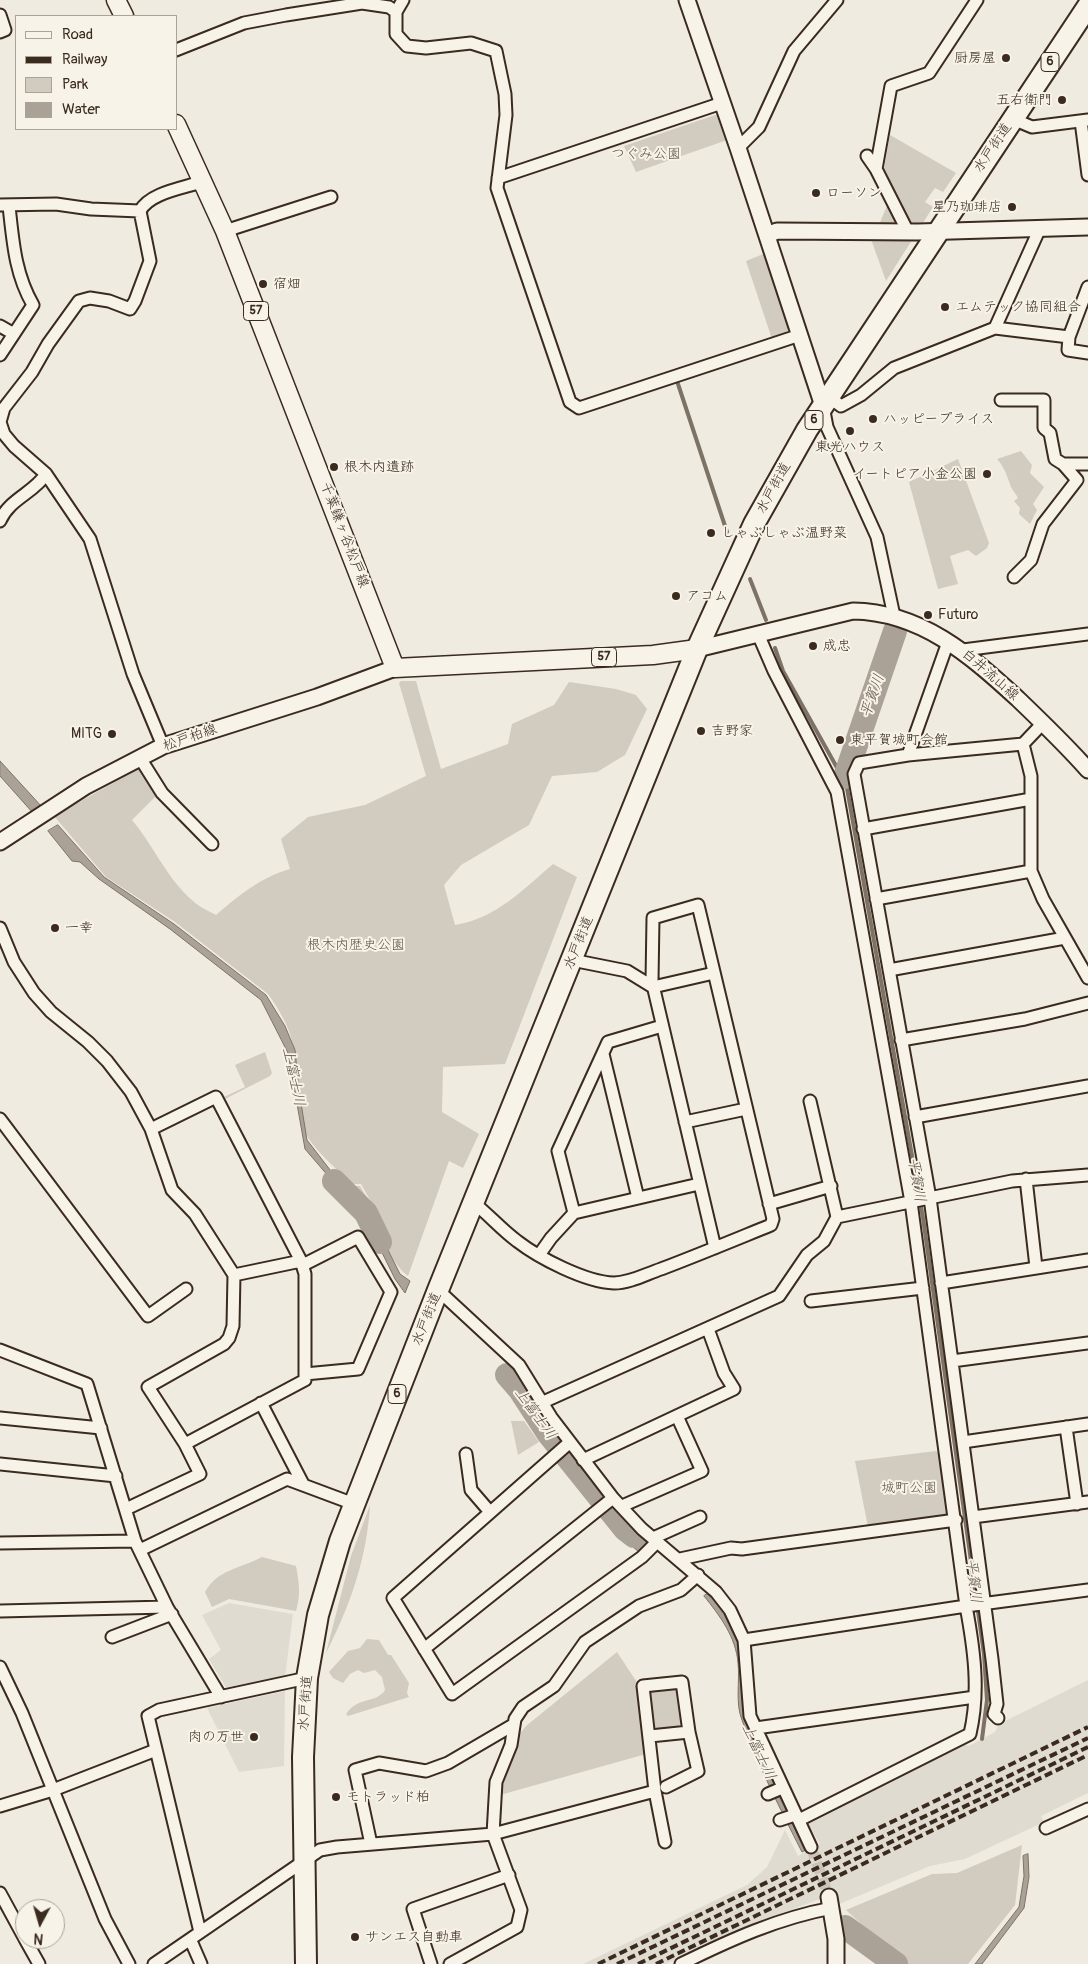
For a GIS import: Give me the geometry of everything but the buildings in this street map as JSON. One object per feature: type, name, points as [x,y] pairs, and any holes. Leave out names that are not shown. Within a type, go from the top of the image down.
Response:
[{"type":"highway","name":"水戸街道","points":[[306,1964],[303,1757],[307,1678],[318,1615],[328,1575],[354,1504],[438,1290],[697,649],[754,524],[796,447],[1088,6]]},
{"type":"main road","points":[[116,0],[124,15]]},
{"type":"main road","points":[[687,0],[800,335],[826,402]]},
{"type":"main road","name":"千葉鎌ヶ谷松戸線","points":[[178,128],[204,181],[225,231],[395,668]]},
{"type":"main road","points":[[767,235],[777,231],[908,232],[1088,227]]},
{"type":"main road","name":"白井流山線","points":[[697,649],[853,612],[879,613],[894,616],[924,629],[963,650],[1043,723],[1088,770]]},
{"type":"main road","name":"57","points":[[395,668],[653,655],[697,649]]},
{"type":"main road","name":"松戸柏線","points":[[0,842],[86,786],[163,746],[316,697],[395,668]]},
{"type":"main road","points":[[830,1902],[836,1939],[836,1964]]},
{"type":"street","points":[[403,0],[396,12],[396,34],[407,46],[426,48],[471,43],[496,51],[505,94],[506,115],[497,188],[570,402],[579,408],[800,335]]},
{"type":"street","points":[[738,148],[758,127],[794,52],[837,0]]},
{"type":"street","points":[[876,169],[891,86],[929,73],[978,0]]},
{"type":"street","points":[[178,49],[244,23],[343,2],[373,4],[396,12]]},
{"type":"street","points":[[0,15],[5,30],[0,32]]},
{"type":"street","points":[[498,178],[722,103]]},
{"type":"street","points":[[1013,119],[1032,127],[1084,120],[1088,175]]},
{"type":"street","points":[[868,156],[908,232]]},
{"type":"street","points":[[163,746],[133,674],[90,539],[46,474],[14,446],[4,434],[0,422],[4,408],[32,372],[48,344],[79,302],[90,298],[109,301],[130,309],[135,301],[150,261],[140,211],[144,204],[159,196],[204,181]]},
{"type":"street","points":[[225,231],[331,197]]},
{"type":"street","points":[[0,355],[34,305],[23,287],[4,205],[56,204],[91,209],[140,211]]},
{"type":"street","points":[[995,328],[1040,228]]},
{"type":"street","points":[[1088,287],[1069,337],[1068,350],[1088,353]]},
{"type":"street","points":[[0,326],[14,334]]},
{"type":"street","points":[[894,616],[878,537],[827,427],[826,402],[841,406],[861,395],[894,368],[995,328],[1069,337]]},
{"type":"street","points":[[1001,400],[1044,400],[1044,428],[1050,434],[1055,458],[1077,480],[1043,524],[1031,560],[1014,577]]},
{"type":"street","points":[[1063,464],[1088,464]]},
{"type":"street","points":[[0,521],[10,506],[40,483],[46,474]]},
{"type":"street","points":[[758,634],[774,671],[837,792],[911,1202],[956,1520],[966,1606],[974,1648],[975,1697],[970,1734],[796,1817],[780,1820]]},
{"type":"street","points":[[963,650],[1088,634]]},
{"type":"street","points":[[908,755],[948,642]]},
{"type":"street","points":[[998,1718],[994,1714],[997,1704],[930,1198],[854,774],[859,763],[908,755],[1023,744],[1043,723]]},
{"type":"street","points":[[1023,744],[1031,776],[1031,871],[1043,899],[1088,978]]},
{"type":"street","points":[[140,758],[162,793],[212,844]]},
{"type":"street","points":[[863,828],[1032,799]]},
{"type":"street","points":[[876,899],[1031,871]]},
{"type":"street","points":[[474,1203],[516,1241],[539,1255],[558,1265],[593,1278],[616,1283],[632,1280],[715,1248],[771,1225],[773,1219],[698,906],[653,918],[653,987],[715,1248]]},
{"type":"street","points":[[0,928],[14,962],[34,993],[51,1012],[88,1042],[107,1061],[131,1092],[150,1129],[172,1190],[195,1214],[234,1276],[233,1326],[230,1338],[224,1344],[148,1387],[185,1444],[200,1474],[126,1509]]},
{"type":"street","points":[[889,970],[1065,938]]},
{"type":"street","points":[[572,960],[627,971],[653,987],[714,972]]},
{"type":"street","points":[[901,1040],[1025,1019],[1088,1003]]},
{"type":"street","points":[[574,1213],[558,1151],[608,1042],[662,1026]]},
{"type":"street","points":[[603,1054],[638,1198]]},
{"type":"street","points":[[915,1117],[1088,1086]]},
{"type":"street","points":[[150,1129],[216,1097],[302,1263],[305,1274],[305,1380],[185,1444]]},
{"type":"street","points":[[541,1403],[779,1296],[807,1255],[824,1241],[838,1217],[810,1101]]},
{"type":"street","points":[[685,1122],[746,1109]]},
{"type":"street","points":[[0,1119],[148,1316],[186,1289]]},
{"type":"street","points":[[838,1217],[1026,1179],[1088,1175]]},
{"type":"street","points":[[1026,1179],[1036,1268]]},
{"type":"street","points":[[539,1255],[551,1238],[574,1213],[699,1184]]},
{"type":"street","points":[[769,1204],[831,1186]]},
{"type":"street","points":[[234,1276],[302,1263],[358,1237],[390,1292],[388,1304],[358,1369],[305,1374]]},
{"type":"street","points":[[941,1283],[1088,1260]]},
{"type":"street","points":[[812,1302],[923,1288]]},
{"type":"street","points":[[438,1290],[519,1365],[541,1403],[613,1498],[655,1540],[698,1575],[730,1610],[744,1640],[750,1716],[811,1847]]},
{"type":"street","points":[[583,1460],[734,1389],[724,1373],[708,1329]]},
{"type":"street","points":[[952,1361],[1088,1343]]},
{"type":"street","points":[[0,1350],[87,1384],[138,1545],[170,1611],[220,1697]]},
{"type":"street","points":[[261,1403],[303,1484]]},
{"type":"street","points":[[622,1506],[702,1471],[677,1416]]},
{"type":"street","points":[[0,1418],[101,1428]]},
{"type":"street","points":[[963,1442],[1088,1424]]},
{"type":"street","points":[[973,1518],[1082,1503],[1066,1427]]},
{"type":"street","points":[[570,1443],[393,1598],[452,1694],[642,1557],[655,1540],[700,1517]]},
{"type":"street","points":[[466,1454],[471,1490],[490,1512]]},
{"type":"street","points":[[0,1464],[116,1476]]},
{"type":"street","points":[[0,1543],[138,1545],[287,1479],[354,1504]]},
{"type":"street","points":[[424,1649],[613,1498]]},
{"type":"street","points":[[680,1559],[730,1548],[956,1520]]},
{"type":"street","points":[[450,1964],[517,1927],[521,1910],[493,1834],[496,1782],[511,1744],[513,1725],[523,1707],[554,1686],[585,1642],[638,1606],[681,1590],[698,1575]]},
{"type":"street","points":[[744,1640],[966,1606],[1088,1590]]},
{"type":"street","points":[[0,1611],[170,1611]]},
{"type":"street","points":[[112,1637],[170,1611]]},
{"type":"street","points":[[0,1668],[22,1713],[105,1919],[129,1964]]},
{"type":"street","points":[[200,1932],[148,1716],[159,1710],[307,1678]]},
{"type":"street","points":[[154,1964],[191,1941],[200,1932],[325,1849],[493,1834],[661,1789],[698,1771],[689,1732],[682,1682],[643,1686],[650,1736],[661,1789],[665,1842]]},
{"type":"street","points":[[756,1728],[975,1697]]},
{"type":"street","points":[[372,1844],[355,1770],[379,1764],[426,1771],[456,1758],[513,1725]]},
{"type":"street","points":[[650,1736],[689,1732]]},
{"type":"street","points":[[0,1806],[53,1790],[156,1750]]},
{"type":"street","points":[[768,1794],[782,1788]]},
{"type":"street","points":[[1046,1828],[1088,1809]]},
{"type":"street","points":[[431,1964],[413,1909],[509,1875]]},
{"type":"street","points":[[0,1892],[15,1920]]},
{"type":"street","points":[[681,1964],[764,1926],[830,1902]]},
{"type":"street","points":[[191,1941],[201,1964]]},
{"type":"street","points":[[30,1949],[38,1964]]},
{"type":"shaded area","points":[[229,1603],[293,1614],[285,1677],[227,1689],[209,1659],[221,1650],[202,1615]]},
{"type":"shaded area","points":[[1088,1680],[1088,1793],[1041,1816],[1044,1822],[965,1859],[930,1866],[837,1905],[823,1898],[768,1918],[666,1964],[583,1964],[747,1885],[767,1867],[785,1830],[798,1856],[820,1844],[808,1824],[961,1743],[969,1746],[995,1732],[999,1724]]},
{"type":"shaded area","points":[[285,1691],[284,1766],[239,1772],[207,1708]]},
{"type":"green space","name":"つぐみ公園","points":[[718,114],[727,140],[636,172],[624,146]]},
{"type":"green space","points":[[890,135],[956,173],[943,192],[935,188],[925,202],[933,207],[886,281],[872,242],[891,196],[883,174]]},
{"type":"green space","points":[[766,253],[791,326],[784,335],[772,339],[746,261]]},
{"type":"green space","points":[[1021,451],[1032,465],[1030,473],[1044,487],[1033,504],[1037,510],[1030,524],[1019,514],[1020,508],[1014,501],[1018,498],[997,459]]},
{"type":"green space","points":[[958,459],[989,543],[987,548],[976,556],[968,550],[950,556],[958,584],[938,589],[909,482]]},
{"type":"green space","name":"根木内歴史公園","points":[[401,681],[416,681],[441,769],[508,744],[512,724],[554,705],[569,682],[616,689],[636,695],[647,709],[625,755],[597,772],[552,776],[529,825],[461,865],[444,885],[455,925],[470,922],[496,910],[520,893],[553,864],[577,877],[505,1064],[443,1067],[442,1112],[479,1134],[463,1168],[449,1161],[408,1276],[397,1265],[389,1251],[375,1222],[378,1214],[361,1184],[351,1184],[309,1139],[300,1116],[292,1041],[282,1016],[268,994],[175,922],[106,877],[54,816],[140,768],[158,794],[132,820],[176,883],[198,905],[216,915],[241,894],[260,882],[279,872],[290,869],[281,839],[308,817],[365,805],[426,776],[399,683]]},
{"type":"green space","points":[[265,1052],[272,1073],[270,1076],[225,1099],[224,1097],[245,1087],[235,1065]]},
{"type":"green space","points":[[340,1174],[350,1186],[360,1186],[376,1213],[357,1220],[322,1181]]},
{"type":"green space","points":[[511,1421],[524,1421],[539,1442],[518,1455]]},
{"type":"green space","name":"城町公園","points":[[936,1451],[942,1455],[950,1512],[946,1518],[868,1527],[855,1461]]},
{"type":"green space","points":[[370,1505],[365,1544],[356,1581],[343,1618],[326,1653],[351,1556]]},
{"type":"green space","points":[[262,1557],[296,1566],[299,1599],[296,1611],[229,1599],[212,1607],[205,1592],[210,1584],[230,1570]]},
{"type":"green space","points":[[367,1639],[379,1640],[388,1655],[391,1655],[409,1683],[407,1693],[409,1697],[348,1716],[346,1714],[351,1708],[361,1702],[377,1697],[385,1690],[382,1677],[375,1670],[364,1673],[358,1670],[350,1674],[343,1683],[333,1678],[329,1672],[348,1651],[360,1648]]},
{"type":"green space","points":[[617,1652],[638,1684],[646,1754],[500,1795],[518,1736],[526,1726]]},
{"type":"green space","points":[[663,1686],[677,1686],[681,1727],[656,1731],[649,1692]]},
{"type":"green space","points":[[1022,1845],[1015,1905],[968,1964],[905,1964],[846,1910],[932,1874],[957,1873]]},
{"type":"water","points":[[0,761],[42,807],[33,813],[0,776]]},
{"type":"water","points":[[58,825],[104,877],[174,924],[266,995],[285,1026],[295,1050],[307,1140],[344,1188],[359,1203],[354,1206],[305,1149],[288,1053],[261,1000],[170,929],[99,879],[80,862],[72,861],[48,831]]},
{"type":"water","points":[[368,1210],[400,1274],[410,1281],[405,1293],[395,1279],[366,1220],[359,1216]]},
{"type":"water","points":[[515,1375],[561,1443],[553,1448],[533,1424],[505,1381]]},
{"type":"water","points":[[571,1456],[606,1499],[597,1506],[563,1463]]},
{"type":"water","points":[[616,1511],[647,1542],[639,1552],[620,1536],[607,1518]]},
{"type":"water","points":[[710,1592],[723,1609],[737,1637],[742,1653],[745,1716],[806,1850],[802,1852],[748,1737],[739,1706],[737,1653],[726,1627],[704,1596]]},
{"type":"water","points":[[1028,1854],[1029,1877],[1024,1908],[982,1964],[975,1964],[1019,1907],[1024,1876],[1023,1856]]},
{"type":"water","points":[[848,1926],[901,1964],[892,1964],[847,1934]]},
{"type":"waterway","points":[[678,384],[727,532]]},
{"type":"waterway","points":[[750,579],[766,620]]},
{"type":"waterway","name":"平賀川","points":[[845,777],[895,631]]},
{"type":"waterway","name":"平賀川","points":[[775,648],[783,671],[840,773],[845,777],[923,1218],[984,1654],[987,1700],[982,1739]]},
{"type":"waterway","name":"上富士川","points":[[334,1181],[366,1213],[380,1242]]},
{"type":"waterway","name":"上富士川","points":[[507,1375],[520,1390],[548,1433],[625,1529],[634,1536]]},
{"type":"waterway","name":"上富士川","points":[[845,1927],[896,1964]]},
{"type":"tunnel","points":[[811,1847],[829,1897]]},
{"type":"railway","points":[[598,1964],[1088,1727]]},
{"type":"railway","points":[[617,1964],[1088,1738]]},
{"type":"railway","points":[[638,1964],[1088,1747]]},
{"type":"railway","points":[[656,1964],[1088,1755]]},
{"type":"place","name":"厨房屋","points":[[1006,58]]},
{"type":"place","name":"五右衛門","points":[[1062,100]]},
{"type":"place","name":"ローソン","points":[[816,193]]},
{"type":"place","name":"星乃珈琲店","points":[[1012,207]]},
{"type":"place","name":"宿畑","points":[[263,284]]},
{"type":"place","name":"エムテック協同組合","points":[[945,307]]},
{"type":"place","name":"ハッピープライス","points":[[873,419]]},
{"type":"place","name":"東光ハウス","points":[[850,431]]},
{"type":"place","name":"根木内遺跡","points":[[334,467]]},
{"type":"place","name":"イートピア小金公園","points":[[987,474]]},
{"type":"place","name":"しゃぶしゃぶ温野菜","points":[[711,533]]},
{"type":"place","name":"アコム","points":[[676,596]]},
{"type":"place","name":"Futuro","points":[[928,615]]},
{"type":"place","name":"成忠","points":[[813,646]]},
{"type":"place","name":"吉野家","points":[[701,731]]},
{"type":"place","name":"MITG","points":[[112,734]]},
{"type":"place","name":"東平賀城町会館","points":[[840,740]]},
{"type":"place","name":"一幸","points":[[55,928]]},
{"type":"place","name":"肉の万世","points":[[254,1737]]},
{"type":"place","name":"モトラッド柏","points":[[336,1797]]},
{"type":"place","name":"サンエス自動車","points":[[355,1937]]}]
